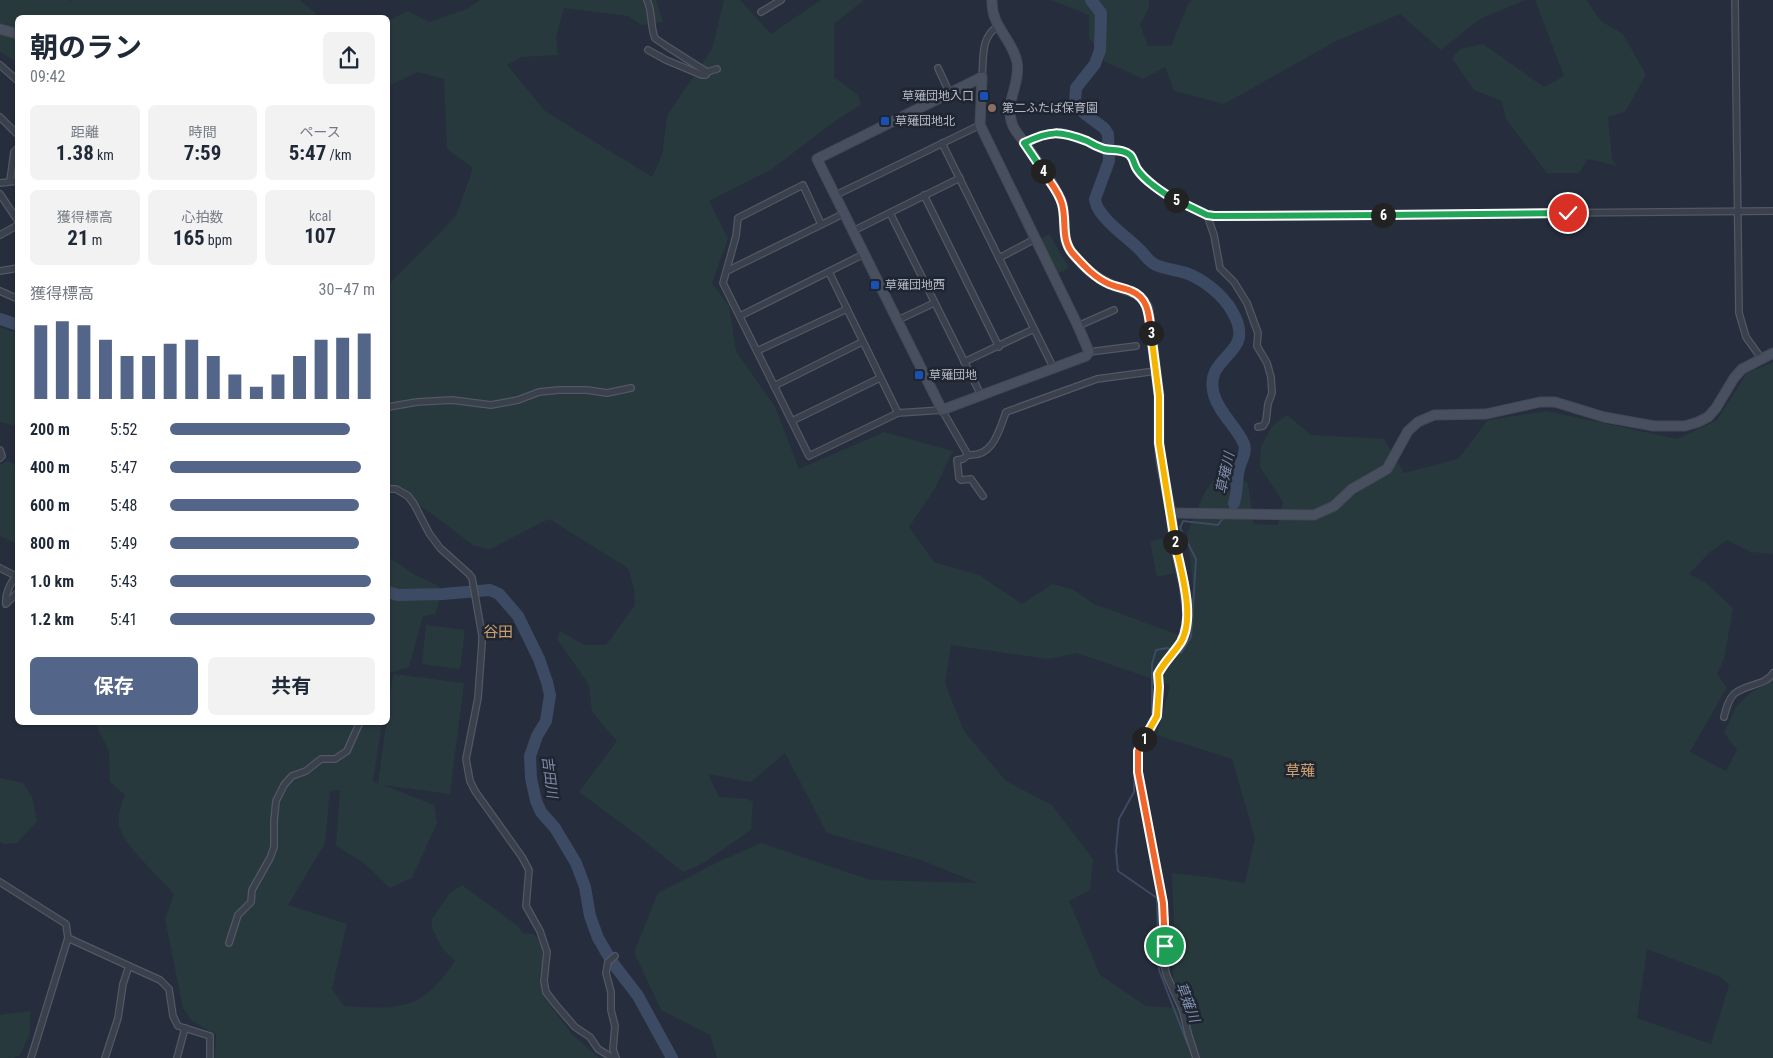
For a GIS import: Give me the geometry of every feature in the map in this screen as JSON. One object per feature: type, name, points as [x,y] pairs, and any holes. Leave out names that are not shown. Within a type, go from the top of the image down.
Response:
[{"type":"street","points":[[647,0],[652,15],[653,31],[656,40],[685,56],[707,72]]},
{"type":"street","points":[[761,12],[781,0]]},
{"type":"street","points":[[992,0],[992,9],[998,26],[1010,44],[1017,64],[1018,79],[1011,98],[1009,114],[1013,126],[1062,202],[1066,244],[1089,272],[1108,283],[1136,293],[1144,301],[1149,317],[1159,396],[1159,443],[1188,616],[1182,641],[1158,674],[1157,716],[1142,743],[1137,757],[1138,772],[1163,903],[1165,924],[1164,965],[1183,1011],[1196,1058]]},
{"type":"street","points":[[1735,0],[1736,211],[1739,313],[1746,337],[1761,358]]},
{"type":"street","points":[[998,26],[988,34],[985,43],[980,125],[1089,352]]},
{"type":"street","points":[[0,29],[15,33]]},
{"type":"street","points":[[648,50],[666,60],[702,75],[717,69]]},
{"type":"street","points":[[0,65],[15,78]]},
{"type":"street","points":[[938,68],[950,94]]},
{"type":"street","points":[[968,455],[942,410],[817,160],[982,77]]},
{"type":"street","points":[[0,117],[15,132]]},
{"type":"street","points":[[836,195],[980,125]]},
{"type":"street","points":[[1024,143],[1056,132],[1066,133],[1104,148],[1124,151],[1131,156],[1137,170],[1163,194],[1207,215],[1773,211]]},
{"type":"street","points":[[942,143],[1053,367]]},
{"type":"street","points":[[10,182],[15,151]]},
{"type":"street","points":[[853,231],[960,178]]},
{"type":"street","points":[[0,183],[15,181]]},
{"type":"street","points":[[821,224],[803,186],[738,218],[736,236],[723,283],[810,456],[898,412],[942,410],[1086,356],[1089,352],[1136,346]]},
{"type":"street","points":[[0,194],[15,218]]},
{"type":"street","points":[[924,195],[999,346]]},
{"type":"street","points":[[727,271],[845,213]]},
{"type":"street","points":[[890,213],[981,395]]},
{"type":"street","points":[[1207,215],[1214,235],[1220,268],[1234,282],[1247,303],[1258,333],[1257,346],[1267,363],[1272,377],[1272,393],[1268,404],[1266,421],[1263,426],[1258,427]]},
{"type":"street","points":[[0,235],[15,225]]},
{"type":"street","points":[[999,258],[1035,239]]},
{"type":"street","points":[[740,316],[864,254]]},
{"type":"street","points":[[0,271],[15,268]]},
{"type":"street","points":[[829,272],[898,412]]},
{"type":"street","points":[[0,291],[15,298]]},
{"type":"street","points":[[898,320],[934,302]]},
{"type":"street","points":[[757,351],[846,309]]},
{"type":"street","points":[[1078,326],[1114,310]]},
{"type":"street","points":[[964,362],[1034,329]]},
{"type":"street","points":[[774,386],[862,342]]},
{"type":"street","points":[[1171,512],[1314,516],[1334,506],[1352,489],[1387,469],[1408,431],[1418,422],[1434,415],[1486,414],[1540,402],[1555,402],[1604,417],[1654,426],[1685,426],[1698,422],[1708,416],[1716,408],[1734,378],[1742,369],[1773,353]]},
{"type":"street","points":[[983,496],[971,479],[961,480],[959,478],[957,460],[963,459],[968,455],[976,456],[988,449],[994,441],[1006,412],[1097,379],[1156,371]]},
{"type":"street","points":[[792,421],[880,378]]},
{"type":"street","points":[[390,407],[417,402],[452,400],[491,405],[518,400],[539,392],[587,390],[607,393],[631,388]]},
{"type":"street","points":[[0,450],[2,456],[0,458]]},
{"type":"street","points":[[390,489],[396,489],[408,496],[418,510],[429,533],[440,548],[469,574],[481,626],[482,644],[478,698],[467,749],[468,774],[475,791],[522,857],[529,870],[526,906],[540,931],[548,952],[544,981],[546,992],[575,1027],[590,1038],[598,1049],[614,1058]]},
{"type":"street","points":[[0,568],[15,576]]},
{"type":"street","points":[[15,578],[9,587],[5,601],[6,604],[15,595]]},
{"type":"street","points":[[1724,717],[1734,695],[1750,685],[1766,681],[1773,673]]},
{"type":"street","points":[[229,943],[238,915],[251,902],[252,890],[274,847],[276,801],[284,785],[292,776],[306,771],[321,759],[335,759],[347,751],[359,725]]},
{"type":"street","points":[[0,882],[66,924],[68,938],[31,1058]]},
{"type":"street","points":[[68,938],[160,980],[169,989],[178,1026],[210,1036],[210,1058]]},
{"type":"street","points":[[614,1058],[615,1026],[611,1010],[611,992],[606,973],[608,962],[615,956]]},
{"type":"street","points":[[105,1058],[118,1018],[123,984],[129,966]]},
{"type":"street","points":[[177,1058],[185,1028]]},
{"type":"shaded area","points":[[0,0],[300,0],[318,15],[15,15],[15,61],[0,52]]},
{"type":"shaded area","points":[[480,0],[656,0],[663,22],[642,25],[628,16],[564,8],[556,37],[558,55],[521,57],[507,65],[545,111],[652,177],[662,155],[667,116],[712,49],[724,0],[740,0],[771,34],[821,0],[864,0],[834,24],[834,77],[858,95],[861,105],[835,121],[772,169],[709,201],[728,239],[712,283],[729,306],[736,351],[775,407],[799,469],[884,432],[953,451],[934,490],[909,527],[934,562],[979,575],[1022,604],[1053,584],[1074,590],[1094,604],[1179,635],[1189,642],[1191,599],[1194,595],[1187,533],[1205,492],[1227,461],[1248,484],[1254,524],[1278,525],[1283,502],[1260,467],[1261,447],[1272,426],[1287,415],[1311,435],[1384,439],[1404,473],[1458,459],[1488,420],[1547,411],[1677,439],[1717,420],[1747,373],[1773,362],[1773,554],[1751,552],[1727,540],[1710,552],[1689,574],[1705,582],[1733,608],[1724,659],[1717,674],[1727,687],[1690,752],[1726,771],[1737,750],[1724,733],[1736,707],[1749,694],[1773,680],[1773,1058],[717,1058],[710,1035],[661,1010],[634,952],[658,893],[718,862],[761,843],[870,880],[978,883],[921,860],[827,833],[785,753],[751,782],[708,774],[719,797],[747,799],[753,802],[751,830],[703,863],[683,872],[579,792],[617,741],[592,712],[589,685],[557,639],[560,631],[585,645],[606,645],[635,605],[634,588],[628,568],[549,519],[490,549],[474,546],[435,516],[390,486],[390,283],[456,216],[473,168],[447,149],[444,79],[418,72],[390,85],[390,20],[407,11],[429,22],[467,9]],"holes":[[[951,645],[1048,659],[1077,653],[1170,685],[1157,735],[1232,759],[1255,838],[1245,883],[1172,873],[1173,974],[1178,1008],[1146,1006],[1100,975],[1069,901],[1090,890],[1093,859],[1052,805],[1006,781],[964,731],[945,683]],[[1647,949],[1720,977],[1729,985],[1711,1044],[1637,1018]]]},
{"type":"shaded area","points":[[1051,0],[1149,0],[1149,7],[1140,25],[1148,46],[1171,46],[1189,2],[1192,0],[1525,0],[1480,19],[1441,50],[1400,14],[1336,41],[1224,104],[1174,91],[1165,67],[1143,79],[1104,61],[1089,37],[1089,15]]},
{"type":"shaded area","points":[[1535,0],[1586,0],[1601,21],[1623,34],[1646,75],[1625,112],[1608,117],[1612,159],[1617,166],[1588,159],[1579,173],[1547,173],[1506,119],[1502,101],[1474,90],[1452,58],[1460,49],[1483,44],[1544,87],[1564,76]]},
{"type":"shaded area","points":[[1049,234],[1069,268],[1057,274],[1041,239]]},
{"type":"shaded area","points":[[0,327],[15,332],[15,426],[0,422]]},
{"type":"shaded area","points":[[8,461],[15,464],[15,543],[0,536],[0,465]]},
{"type":"shaded area","points":[[1167,538],[1174,573],[1157,577],[1150,541]]},
{"type":"shaded area","points":[[390,558],[415,575],[439,586],[440,598],[435,614],[423,616],[409,667],[390,673]]},
{"type":"shaded area","points":[[426,625],[465,630],[460,669],[422,664]]},
{"type":"shaded area","points":[[393,674],[464,683],[450,794],[383,785],[434,805],[437,823],[412,878],[390,888],[365,864],[336,846],[340,790],[330,791],[325,843],[288,905],[347,924],[332,989],[344,1006],[399,1006],[417,1000],[428,993],[455,961],[442,948],[432,928],[432,919],[450,893],[462,885],[518,926],[523,933],[534,934],[542,943],[542,963],[539,978],[544,997],[572,1034],[599,1058],[215,1058],[216,1035],[191,1020],[183,1008],[165,919],[174,894],[123,836],[119,825],[119,816],[125,795],[110,782],[109,751],[96,725],[382,725],[373,782],[378,784],[386,725],[390,725],[390,696]]},
{"type":"shaded area","points":[[0,778],[23,783],[32,797],[37,821],[17,843],[4,844],[0,842]]},
{"type":"shaded area","points":[[30,1011],[30,1033],[20,1055],[13,1058],[0,1058],[0,1015]]},
{"type":"waterway","name":"草薙川","points":[[1091,0],[1101,13],[1100,50],[1095,64],[1076,88],[1075,102],[1085,114],[1104,128],[1108,134],[1109,161],[1095,199],[1097,207],[1103,216],[1154,264],[1186,273],[1212,288],[1228,305],[1238,326],[1239,338],[1235,347],[1222,362],[1212,381],[1216,402],[1241,438],[1245,447],[1238,473],[1234,503]]},
{"type":"waterway","name":"吉田川","points":[[0,319],[15,324]]},
{"type":"waterway","name":"草薙川","points":[[1228,511],[1234,503]]},
{"type":"waterway","name":"草薙川","points":[[1177,652],[1181,653],[1191,637],[1196,559],[1180,528],[1183,521],[1218,525],[1224,517]]},
{"type":"waterway","name":"吉田川","points":[[390,593],[398,595],[443,594],[490,590],[499,594],[518,616],[539,659],[550,695],[546,721],[537,736],[530,756],[531,778],[536,801],[541,812],[555,828],[576,863],[585,887],[590,916],[598,938],[612,962],[638,996],[672,1058]]},
{"type":"waterway","name":"草薙川","points":[[1173,650],[1167,648],[1156,650],[1152,664],[1152,716],[1135,751],[1134,792],[1119,819],[1116,851],[1118,871],[1157,898],[1159,970],[1188,1045]]},
{"type":"place","name":"草薙団地入口","points":[[984,96]]},
{"type":"place","name":"第二ふたば保育園","points":[[992,108]]},
{"type":"place","name":"草薙団地北","points":[[885,121]]},
{"type":"place","name":"草薙団地西","points":[[875,285]]},
{"type":"place","name":"草薙団地","points":[[919,375]]},
{"type":"district","name":"谷田","points":[[498,632]]},
{"type":"district","name":"草薙","points":[[1300,771]]},
{"type":"route","points":[[1165,946],[1163,903],[1138,772],[1137,757],[1138,751],[1157,716],[1159,706],[1158,674],[1182,641],[1188,616],[1161,463],[1159,396],[1148,308],[1136,293],[1108,283],[1089,272],[1072,253],[1066,244],[1062,202],[1024,143],[1056,132],[1066,133],[1104,148],[1124,151],[1131,156],[1137,170],[1163,194],[1207,215],[1214,216],[1568,213]]}]
